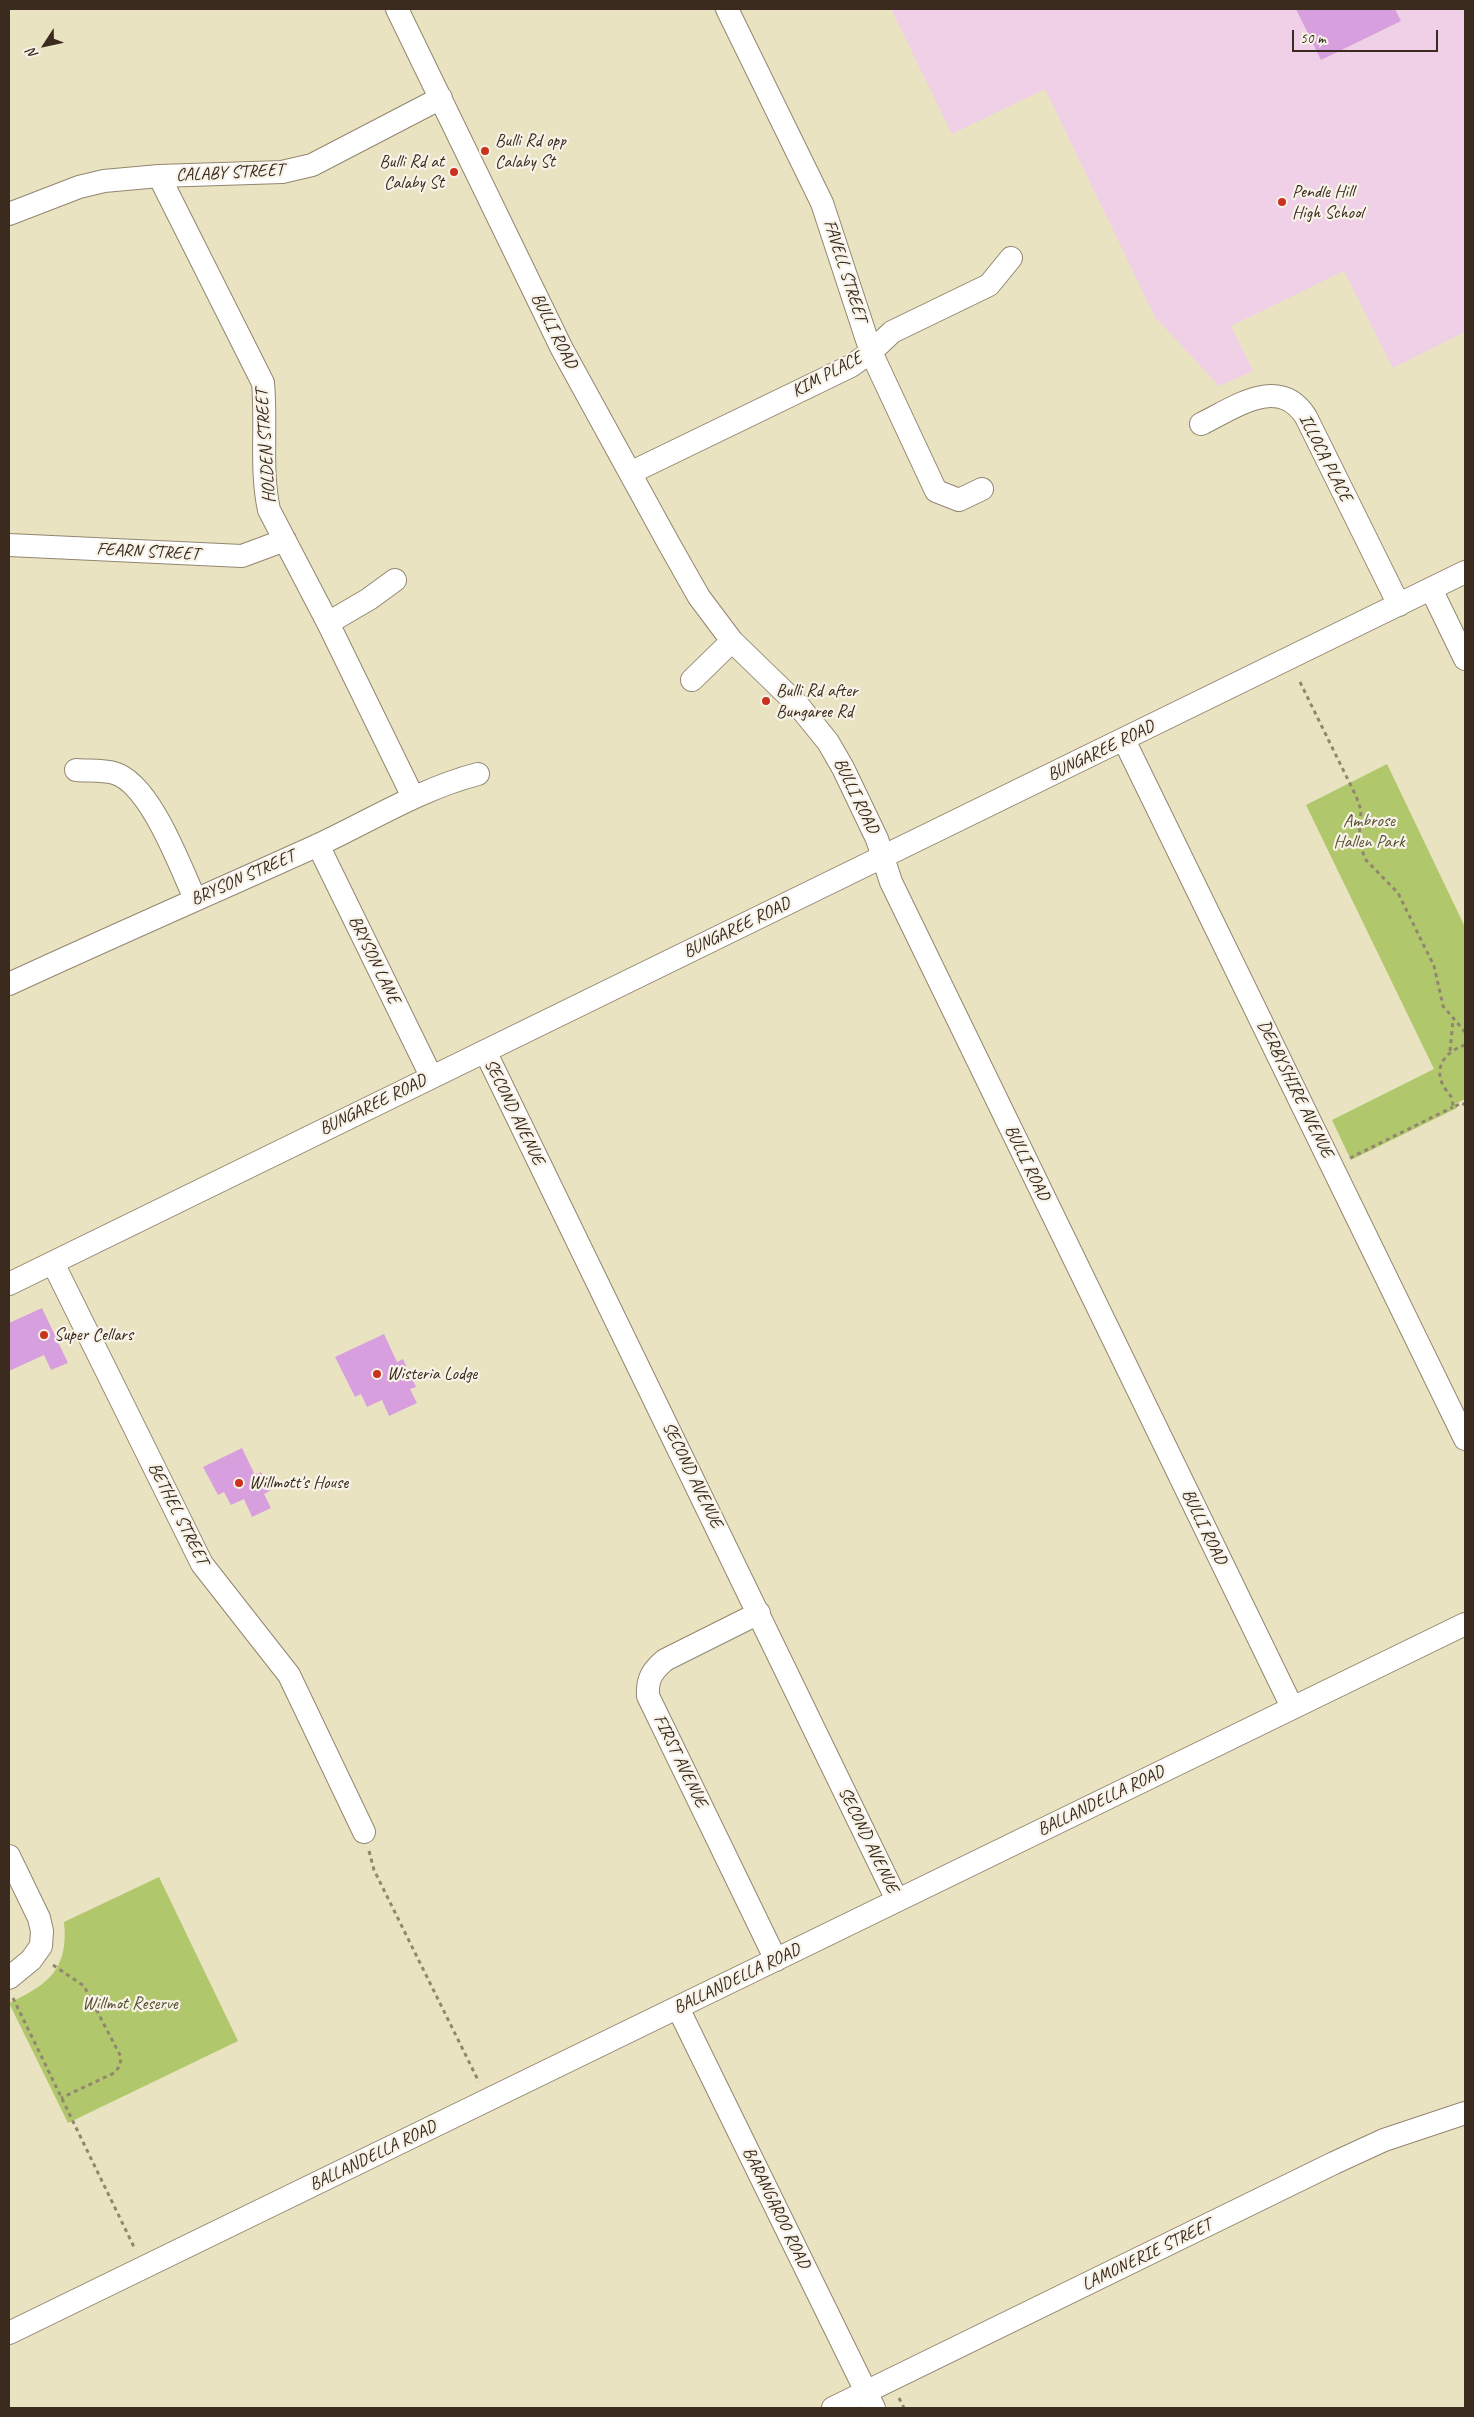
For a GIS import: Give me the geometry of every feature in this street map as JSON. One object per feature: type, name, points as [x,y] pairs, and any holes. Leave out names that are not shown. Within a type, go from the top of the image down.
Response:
[{"type":"street","name":"BULLI ROAD","points":[[397,9],[562,349],[700,597],[732,641],[815,724],[843,768],[877,838],[890,882],[1292,1707]]},
{"type":"street","name":"FAVELL STREET","points":[[727,9],[822,203],[871,352],[936,491],[959,500],[982,489]]},
{"type":"street","name":"CALABY STREET","points":[[9,214],[104,181],[159,176],[282,172],[312,165],[441,98]]},
{"type":"street","name":"HOLDEN STREET","points":[[159,176],[263,383],[265,406],[265,490],[269,510],[328,623],[413,797]]},
{"type":"street","name":"KIM PLACE","points":[[630,473],[851,366],[871,352],[892,332],[988,285],[1011,258]]},
{"type":"street","name":"ILLOCA PLACE","points":[[1202,424],[1263,395],[1285,398],[1298,406],[1306,417],[1399,605]]},
{"type":"street","name":"FEARN STREET","points":[[9,545],[242,556],[285,540]]},
{"type":"street","name":"BUNGAREE ROAD","points":[[9,1284],[1465,572]]},
{"type":"street","points":[[328,623],[369,600],[395,580]]},
{"type":"street","points":[[1431,589],[1465,659]]},
{"type":"street","points":[[692,680],[732,641]]},
{"type":"street","name":"DERBYSHIRE AVENUE","points":[[1124,740],[1465,1438]]},
{"type":"street","points":[[76,770],[115,774],[138,788],[156,815],[195,899]]},
{"type":"street","name":"BRYSON STREET","points":[[9,984],[318,845],[413,797],[447,782],[478,774]]},
{"type":"street","name":"BRYSON LANE","points":[[318,845],[431,1076]]},
{"type":"street","name":"SECOND AVENUE","points":[[485,1052],[897,1900]]},
{"type":"street","name":"BETHEL STREET","points":[[54,1263],[202,1564],[289,1675],[364,1832]]},
{"type":"street","name":"FIRST AVENUE","points":[[759,1613],[665,1660],[654,1669],[647,1682],[648,1696],[776,1960]]},
{"type":"street","name":"BALLANDELLA ROAD","points":[[9,2333],[1465,1624]]},
{"type":"street","points":[[9,1856],[39,1918],[42,1932],[41,1946],[11,1987]]},
{"type":"street","name":"BARANGAROO ROAD","points":[[678,2008],[870,2400]]},
{"type":"street","name":"LAMONERIE STREET","points":[[833,2408],[870,2400],[1334,2163],[1384,2140],[1465,2113]]},
{"type":"path","points":[[1300,682],[1356,796],[1361,810],[1359,840],[1365,859],[1398,893],[1434,966],[1443,1006],[1465,1032]]},
{"type":"path","points":[[1450,1052],[1453,1020]]},
{"type":"path","points":[[1453,1107],[1452,1095],[1443,1085],[1440,1076],[1444,1060],[1450,1052],[1465,1044]]},
{"type":"path","points":[[1346,1160],[1453,1107],[1462,1103],[1465,1105]]},
{"type":"path","points":[[364,1832],[374,1870],[488,2101]]},
{"type":"path","points":[[36,1953],[84,1986],[121,2058],[120,2066],[114,2073],[61,2098]]},
{"type":"path","points":[[11,1987],[61,2098],[144,2268]]},
{"type":"path","points":[[899,2397],[904,2408]]},
{"type":"shaded area","name":"Pendle Hill High School","points":[[891,9],[1465,9],[1465,332],[1393,368],[1344,271],[1231,326],[1253,371],[1219,386],[1155,317],[1045,89],[952,134]]},
{"type":"green space","name":"Ambrose Hallen Park","points":[[1387,764],[1465,927],[1465,1099],[1455,1104],[1457,1108],[1351,1160],[1332,1120],[1434,1069],[1306,805]]},
{"type":"green space","name":"Willmot Reserve","points":[[159,1877],[238,2041],[68,2123],[9,2003],[35,1989],[53,1973],[59,1964],[63,1952],[65,1938],[64,1922]]},
{"type":"building","points":[[1296,9],[1395,9],[1401,21],[1321,60]]},
{"type":"building","points":[[42,1308],[68,1363],[51,1370],[44,1355],[9,1371],[9,1323]]},
{"type":"building","name":"Wisteria Lodge","points":[[384,1334],[397,1362],[403,1359],[416,1387],[410,1389],[417,1403],[389,1416],[382,1400],[367,1407],[361,1394],[355,1397],[335,1357]]},
{"type":"building","name":"Willmott's House","points":[[242,1448],[255,1475],[261,1472],[270,1491],[264,1494],[271,1508],[252,1517],[244,1499],[231,1505],[224,1492],[218,1495],[203,1467]]},
{"type":"place","name":"Bulli Rd opp Calaby St","points":[[485,151]]},
{"type":"place","name":"Bulli Rd at Calaby St","points":[[454,172]]},
{"type":"place","name":"Pendle Hill High School","points":[[1282,202]]},
{"type":"place","name":"Bulli Rd after Bungaree Rd","points":[[766,701]]},
{"type":"place","name":"Super Cellars","points":[[44,1335]]},
{"type":"place","name":"Wisteria Lodge","points":[[377,1374]]},
{"type":"place","name":"Willmott's House","points":[[239,1483]]}]
